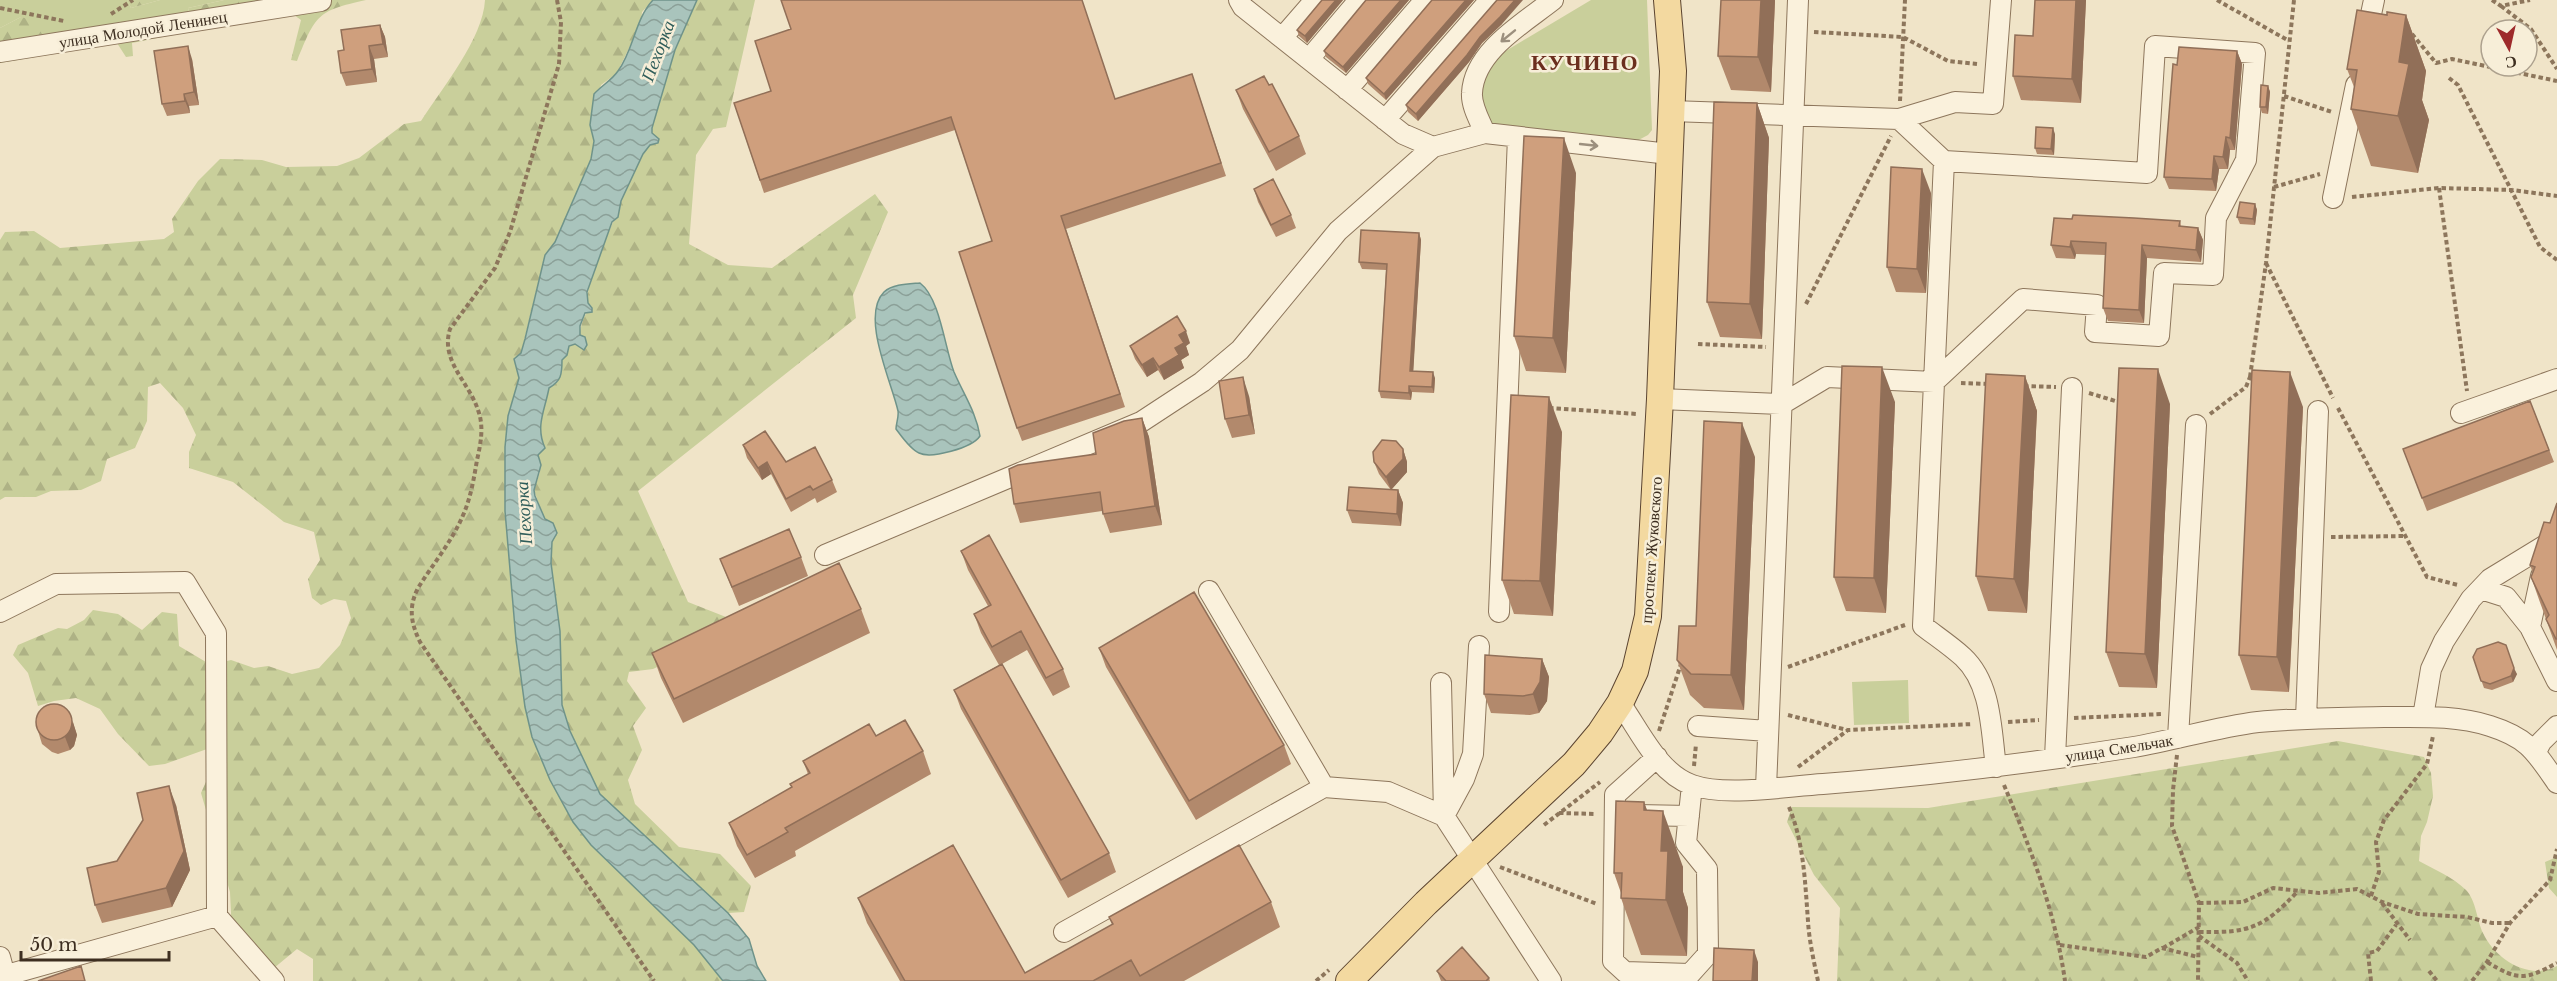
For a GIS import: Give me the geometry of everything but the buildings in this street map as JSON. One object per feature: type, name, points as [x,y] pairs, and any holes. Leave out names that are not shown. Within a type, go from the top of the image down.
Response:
[{"type":"main road","name":"проспект Жуковского","points":[[1656,0],[1671,111]]},
{"type":"main road","name":"проспект Жуковского","points":[[1342,974],[1474,858],[1574,764],[1600,733],[1620,703],[1635,671],[1648,616],[1660,399],[1672,71],[1667,0]]},
{"type":"street","points":[[1239,0],[1243,7],[1403,134],[1433,147]]},
{"type":"street","points":[[1282,38],[1315,0]]},
{"type":"street","points":[[1309,59],[1359,0]]},
{"type":"street","points":[[1347,90],[1425,0]]},
{"type":"street","points":[[1385,120],[1490,0]]},
{"type":"street","points":[[1485,133],[1477,115],[1472,94],[1475,78],[1485,58],[1553,0]]},
{"type":"street","points":[[1672,71],[1679,0]]},
{"type":"street","points":[[1773,787],[1768,723],[1798,0]]},
{"type":"street","points":[[1671,111],[1899,119],[1955,102],[1993,104],[2001,0]]},
{"type":"street","points":[[2333,198],[2374,0]]},
{"type":"street","name":"улица Молодой Ленинец","points":[[0,52],[321,1]]},
{"type":"street","points":[[1660,399],[1782,404],[1827,377],[1934,382],[2023,300],[2097,305],[2096,332],[2159,336],[2164,273],[2213,275],[2216,218],[2246,160],[2255,53],[2155,46],[2147,173],[1944,161],[1899,119]]},
{"type":"street","points":[[825,555],[1141,422],[1202,382],[1240,350],[1338,231],[1433,147],[1485,133],[1669,154]]},
{"type":"street","points":[[1499,612],[1518,137]]},
{"type":"street","points":[[1944,161],[1923,626],[1965,658],[1978,676],[1986,699],[1996,767]]},
{"type":"street","points":[[2465,411],[2557,379]]},
{"type":"street","points":[[2055,758],[2072,388]]},
{"type":"street","points":[[2306,719],[2318,411]]},
{"type":"street","points":[[2178,738],[2196,425]]},
{"type":"street","points":[[2428,717],[2432,669],[2473,587],[2557,538]]},
{"type":"street","points":[[2530,627],[2541,576]]},
{"type":"street","points":[[0,612],[56,584],[185,582],[216,633],[217,916],[274,981]]},
{"type":"street","points":[[2473,587],[2506,597],[2530,627],[2557,681]]},
{"type":"street","points":[[1209,591],[1324,787]]},
{"type":"street","points":[[1444,816],[1464,779],[1473,754],[1479,646]]},
{"type":"street","points":[[1441,683],[1444,816]]},
{"type":"street","name":"улица Смельчак","points":[[1620,703],[1657,757],[1675,777],[1692,785],[1723,790],[1897,778],[1996,767],[2256,723],[2306,719],[2428,717],[2469,721],[2495,728],[2526,742],[2536,752]]},
{"type":"street","points":[[1698,726],[1768,723]]},
{"type":"street","points":[[2557,726],[2541,742],[2536,752],[2557,783]]},
{"type":"street","points":[[1657,757],[1615,795],[1613,961],[1625,972],[1690,974],[1708,954],[1707,869],[1686,843],[1692,785]]},
{"type":"street","points":[[1064,932],[1324,787],[1388,792],[1444,816],[1474,858],[1551,981]]},
{"type":"street","points":[[1615,814],[1689,816]]},
{"type":"street","points":[[2,970],[217,916]]},
{"type":"path","points":[[557,0],[561,22],[559,64],[510,232],[495,268],[448,336],[450,356],[462,382],[473,397],[482,426],[473,481],[464,514],[417,588],[412,599],[410,614],[413,628],[420,642],[654,981]]},
{"type":"path","points":[[1805,306],[1899,119],[1905,0]]},
{"type":"path","points":[[2217,0],[2289,41]]},
{"type":"path","points":[[2196,425],[2246,387],[2250,377],[2266,263],[2294,0]]},
{"type":"path","points":[[2492,0],[2530,29],[2557,69]]},
{"type":"path","points":[[2501,6],[2530,0]]},
{"type":"path","points":[[2406,27],[2436,63],[2452,59],[2557,81]]},
{"type":"path","points":[[1797,30],[1903,37],[1948,61],[1996,65]]},
{"type":"path","points":[[2449,78],[2458,85],[2540,247],[2557,260]]},
{"type":"path","points":[[2284,96],[2349,118]]},
{"type":"path","points":[[2274,187],[2339,168]]},
{"type":"path","points":[[2439,188],[2465,411]]},
{"type":"path","points":[[2333,198],[2439,188],[2512,190],[2557,196]]},
{"type":"path","points":[[2266,263],[2427,577],[2473,587]]},
{"type":"path","points":[[1698,344],[1784,348]]},
{"type":"path","points":[[2250,377],[2260,381]]},
{"type":"path","points":[[1543,407],[1638,414]]},
{"type":"path","points":[[2314,537],[2405,537]]},
{"type":"path","points":[[1770,674],[1923,618]]},
{"type":"path","points":[[1658,734],[1683,659]]},
{"type":"path","points":[[1768,723],[1789,715],[1848,730],[2179,713]]},
{"type":"path","points":[[2371,897],[2379,872],[2376,842],[2384,820],[2427,764],[2433,742],[2428,717]]},
{"type":"path","points":[[1692,785],[1698,726]]},
{"type":"path","points":[[1818,981],[1808,924],[1806,883],[1798,828],[1773,787],[1848,730]]},
{"type":"path","points":[[2178,738],[2172,825],[2199,903],[2198,981]]},
{"type":"path","points":[[1996,767],[2049,900],[2060,945],[2065,981]]},
{"type":"path","points":[[1541,828],[1603,780]]},
{"type":"path","points":[[1560,813],[1615,814]]},
{"type":"path","points":[[2472,981],[2487,962],[2510,923],[2550,880],[2557,849]]},
{"type":"path","points":[[1503,858],[1493,865],[1612,910]]},
{"type":"path","points":[[2550,880],[2557,883]]},
{"type":"path","points":[[2199,903],[2243,902],[2273,888],[2319,893],[2357,889],[2382,902],[2418,914],[2510,923]]},
{"type":"path","points":[[2060,945],[2146,957],[2199,932],[2231,933],[2255,927],[2277,913],[2298,891]]},
{"type":"path","points":[[2382,902],[2396,925],[2410,940]]},
{"type":"path","points":[[2371,981],[2368,953],[2376,951],[2396,925]]},
{"type":"path","points":[[2199,932],[2237,963],[2248,981]]},
{"type":"path","points":[[2162,948],[2198,957]]},
{"type":"path","points":[[2487,962],[2507,975],[2516,976],[2529,976],[2557,963]]},
{"type":"path","points":[[2429,971],[2437,981]]},
{"type":"path","points":[[1316,981],[1342,974]]},
{"type":"green space","points":[[0,0],[127,0],[131,8],[160,0],[224,0],[188,8],[193,31],[132,43],[133,56],[126,57],[117,43],[0,63],[0,43],[21,17],[0,28]]},
{"type":"green space","points":[[127,0],[160,0],[131,8]]},
{"type":"green space","points":[[224,0],[366,0],[337,8],[320,17],[314,24],[297,61],[291,60],[301,20],[294,15],[193,31],[188,8]]},
{"type":"green space","points":[[485,0],[653,0],[642,12],[641,23],[617,73],[601,85],[590,125],[594,141],[591,159],[555,242],[545,255],[521,353],[519,378],[508,416],[505,447],[505,511],[516,640],[525,707],[532,737],[550,780],[573,822],[591,845],[694,945],[723,981],[313,981],[313,959],[297,949],[274,968],[232,934],[230,892],[201,793],[218,755],[207,749],[165,764],[149,766],[118,734],[100,709],[76,698],[38,706],[28,673],[13,655],[18,645],[58,628],[67,629],[84,620],[93,610],[118,614],[142,630],[162,612],[177,614],[179,646],[211,665],[231,660],[254,668],[268,666],[292,674],[319,668],[340,645],[351,618],[346,601],[334,599],[321,605],[312,598],[308,579],[320,560],[314,532],[284,522],[233,482],[189,468],[189,452],[196,435],[183,408],[160,383],[148,387],[147,421],[135,448],[107,459],[101,481],[81,490],[51,491],[36,497],[5,497],[0,500],[0,240],[5,232],[34,231],[60,248],[164,239],[174,232],[172,219],[198,181],[220,159],[262,160],[286,167],[337,166],[359,158],[404,124],[421,121],[469,47],[483,15]]},
{"type":"green space","points":[[697,0],[755,0],[726,127],[713,129],[696,155],[689,244],[728,265],[772,268],[875,194],[888,212],[853,295],[856,318],[638,491],[688,602],[731,619],[728,633],[653,669],[629,672],[627,681],[646,708],[633,726],[642,750],[628,780],[635,804],[679,847],[720,854],[751,886],[744,912],[728,913],[600,794],[570,731],[562,705],[560,631],[551,563],[552,542],[534,490],[540,472],[538,455],[545,448],[540,424],[549,388],[558,380],[562,360],[567,355],[569,346],[575,344],[583,320],[592,307],[588,303],[588,293],[592,272],[613,222],[618,217],[621,201],[643,154],[650,145],[652,128],[675,50]]},
{"type":"green space","points":[[1591,0],[1647,0],[1652,130],[1648,135],[1629,145],[1503,129],[1490,123],[1479,112],[1483,81],[1493,62],[1499,55]]},
{"type":"green space","points":[[21,17],[43,23],[44,36],[0,43],[0,28]]},
{"type":"green space","points":[[1908,680],[1909,723],[1854,725],[1852,682]]},
{"type":"green space","points":[[2338,741],[2424,757],[2431,773],[2433,796],[2421,836],[2419,861],[2450,877],[2466,890],[2472,899],[2483,933],[2504,959],[2524,969],[2535,971],[2557,966],[2557,981],[1837,981],[1840,908],[1814,875],[1787,822],[1792,807],[1928,808]]},
{"type":"green space","points":[[2557,857],[2557,897],[2549,888],[2545,862]]},
{"type":"water","name":"Пехорка","points":[[653,0],[697,0],[675,50],[652,128],[652,133],[659,139],[658,143],[650,145],[643,154],[621,201],[618,217],[612,222],[587,292],[592,312],[585,313],[580,326],[580,335],[585,337],[587,345],[584,350],[575,344],[569,346],[567,355],[562,360],[560,377],[549,388],[541,425],[545,448],[538,455],[541,465],[534,490],[545,519],[553,523],[557,533],[552,542],[551,563],[560,631],[562,705],[570,731],[600,794],[728,913],[749,939],[757,966],[766,981],[723,981],[694,945],[591,845],[573,822],[550,780],[532,737],[525,707],[516,640],[505,511],[505,447],[508,416],[519,378],[514,359],[521,353],[545,255],[555,242],[591,159],[594,141],[590,125],[594,94],[618,71],[628,53],[642,16]]},
{"type":"water","points":[[920,283],[927,290],[937,312],[954,372],[973,411],[980,436],[969,445],[932,455],[916,451],[896,429],[898,411],[876,333],[877,303],[884,292],[896,286]]},
{"type":"district","name":"КУЧИНО","points":[[1585,62]]}]
